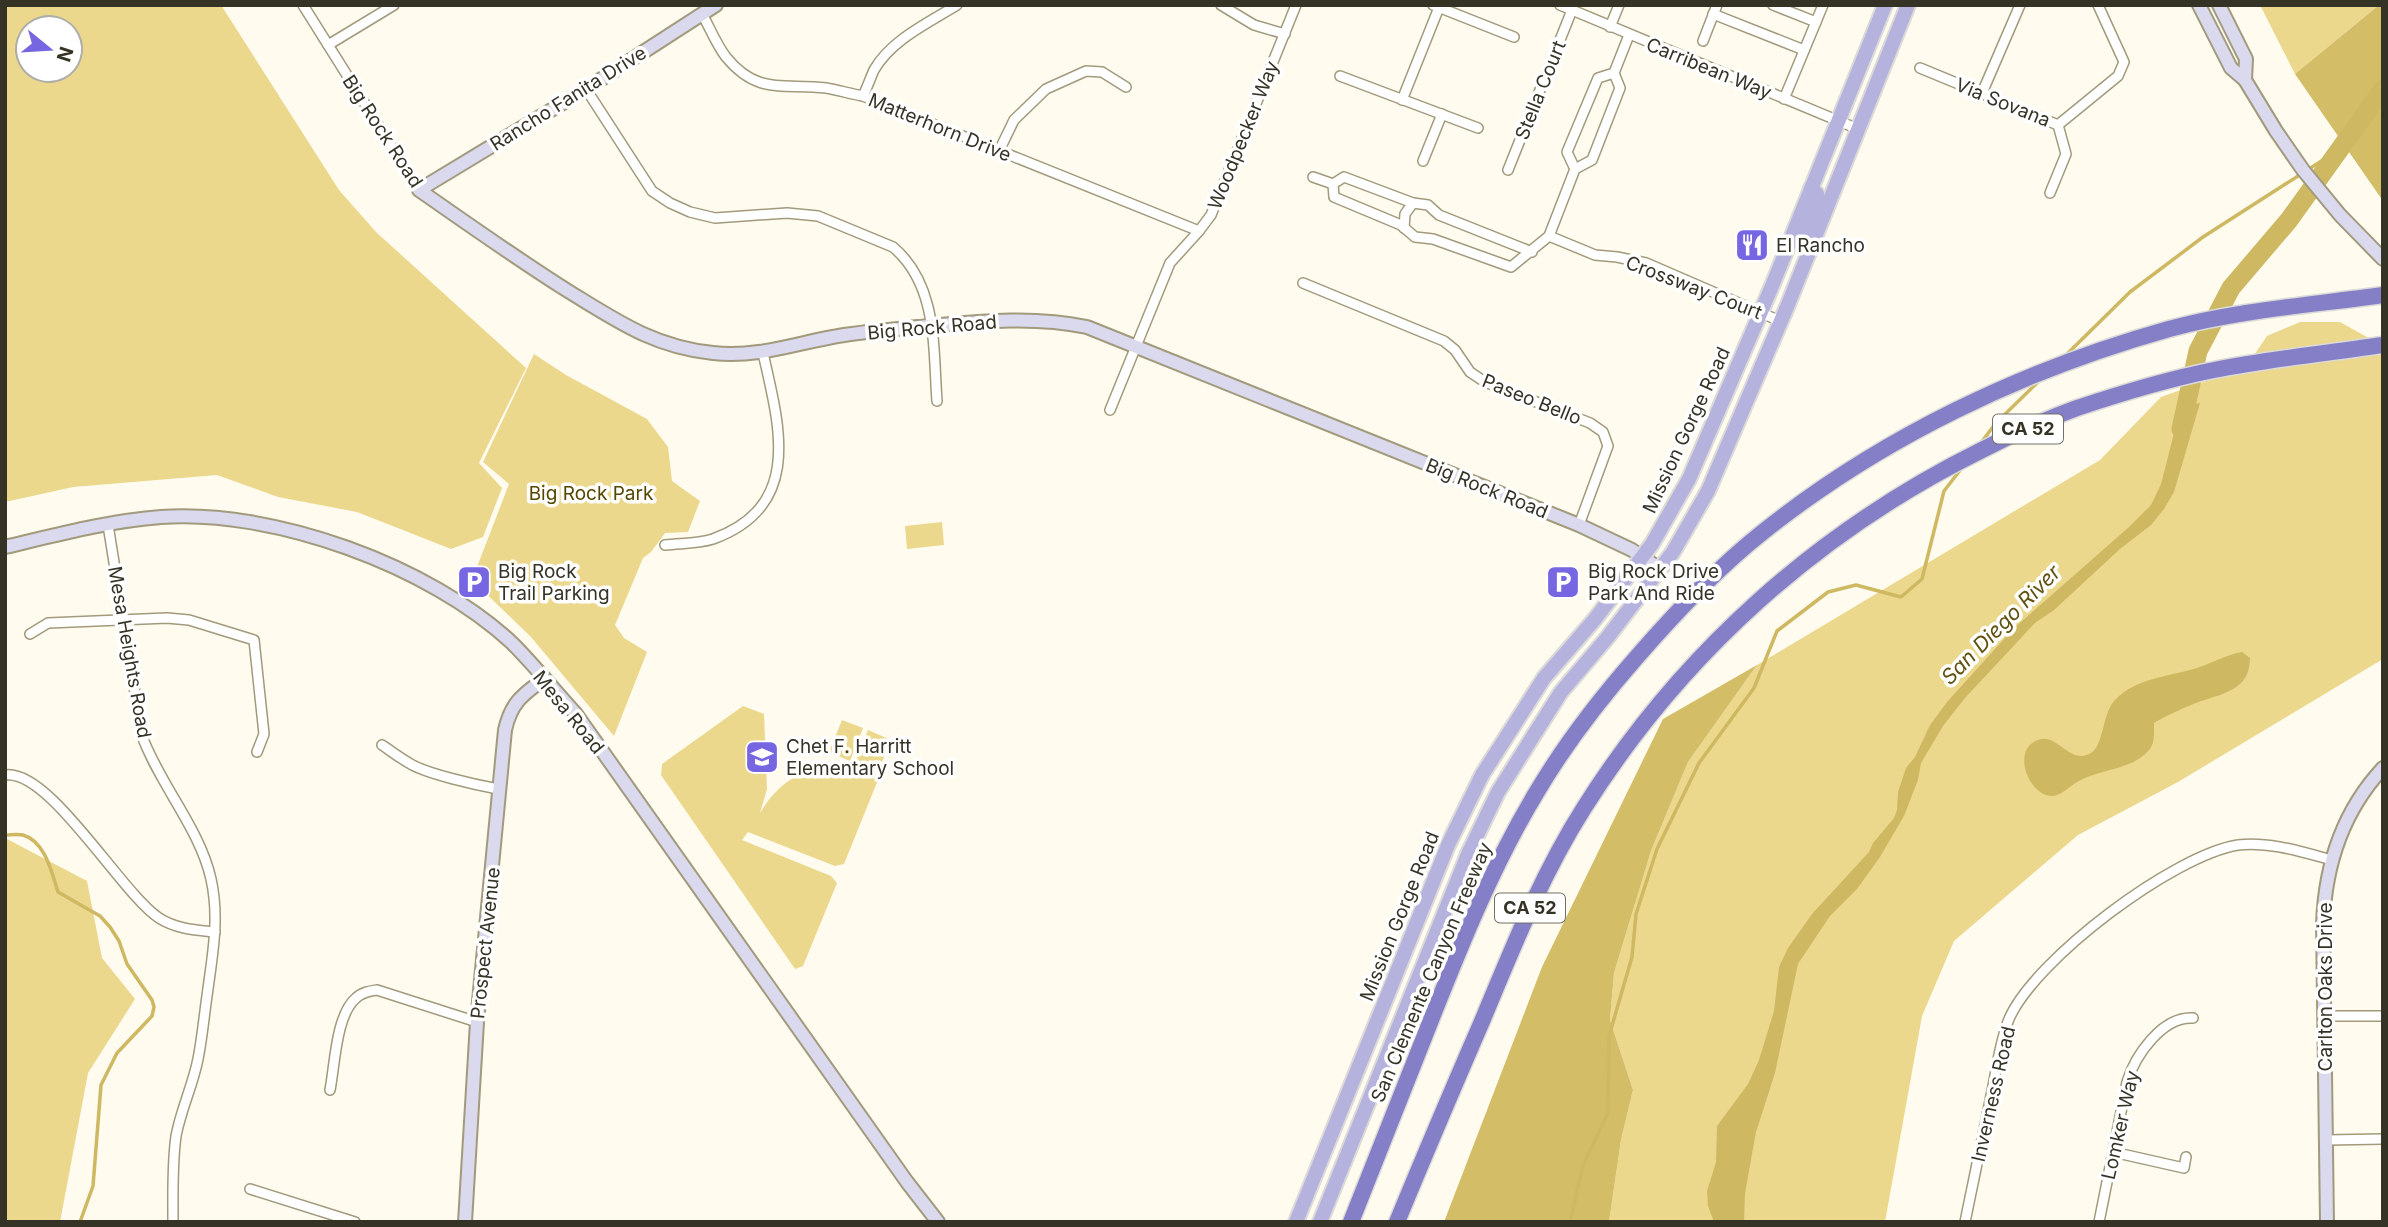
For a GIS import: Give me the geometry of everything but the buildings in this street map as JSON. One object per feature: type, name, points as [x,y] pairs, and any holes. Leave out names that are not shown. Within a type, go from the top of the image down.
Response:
[{"type":"highway","name":"San Clemente Canyon Freeway","points":[[1351,1222],[1494,870],[1538,789],[1586,718],[1664,625],[1716,573],[1753,540],[1813,495],[1868,459],[1931,423],[2015,382],[2172,328],[2383,295]]},
{"type":"highway","name":"CA 52","points":[[1397,1222],[1530,908],[1583,810],[1635,733],[1724,631],[1812,555],[1852,526],[1907,490],[2009,436],[2075,409],[2212,370],[2383,345]]},
{"type":"main road","name":"Mission Gorge Road","points":[[1296,1222],[1448,845],[1482,775],[1544,678],[1595,619],[1642,556],[1665,523],[1689,479],[1760,313],[1885,5]]},
{"type":"main road","points":[[1320,1222],[1468,854],[1498,792],[1561,692],[1607,638],[1684,535],[1707,491],[1812,244],[1908,5]]},
{"type":"main road","points":[[1811,189],[1818,200],[1805,237],[1812,244]]},
{"type":"street","name":"Big Rock Road","points":[[303,5],[419,190],[525,264],[632,330],[667,344],[697,351],[763,353],[843,335],[1006,320],[1058,322],[1095,329],[1579,525],[1642,556],[1660,569]]},
{"type":"street","points":[[328,45],[394,5]]},
{"type":"street","name":"Rancho Fanita Drive","points":[[419,190],[586,89],[716,5]]},
{"type":"street","points":[[863,96],[883,58],[906,36],[957,5]]},
{"type":"street","points":[[1221,5],[1254,25],[1284,34]]},
{"type":"street","name":"Woodpecker Way","points":[[1110,410],[1170,263],[1211,215],[1296,5]]},
{"type":"street","name":"Carribean Way","points":[[1560,5],[1858,129]]},
{"type":"street","points":[[1610,27],[1619,5]]},
{"type":"street","points":[[1773,5],[1816,22]]},
{"type":"street","points":[[1784,99],[1823,5]]},
{"type":"street","points":[[1982,93],[2020,5]]},
{"type":"street","name":"Via Sovana","points":[[1920,68],[2058,125],[2119,76],[2124,62],[2098,5]]},
{"type":"street","points":[[2199,5],[2231,68],[2245,80],[2318,189],[2383,259]]},
{"type":"street","points":[[2219,5],[2246,59],[2245,80]]},
{"type":"street","points":[[1402,100],[1438,6],[1514,37]]},
{"type":"street","name":"Stella Court","points":[[1508,170],[1572,10]]},
{"type":"street","points":[[1703,41],[1715,10],[1804,50]]},
{"type":"street","name":"Matterhorn Drive","points":[[702,14],[726,56],[747,76],[778,87],[824,88],[863,96],[1199,231]]},
{"type":"street","points":[[1574,169],[1592,160],[1620,88],[1614,73],[1629,34]]},
{"type":"street","points":[[999,150],[1014,120],[1046,89],[1086,71],[1102,72],[1126,87]]},
{"type":"street","points":[[1333,184],[1334,197],[1404,228],[1415,237],[1433,239],[1511,267],[1549,236],[1574,169],[1567,152],[1598,78],[1614,73]]},
{"type":"street","points":[[1340,76],[1478,128]]},
{"type":"street","points":[[586,89],[652,191],[660,197],[690,212],[715,218],[787,213],[818,216],[894,247],[909,262],[925,290],[937,401]]},
{"type":"street","points":[[1423,161],[1442,114]]},
{"type":"street","points":[[2050,193],[2066,154],[2058,125]]},
{"type":"street","points":[[1313,177],[1333,184]]},
{"type":"street","points":[[1333,184],[1344,177],[1413,203],[1428,205],[1439,215],[1529,254]]},
{"type":"street","points":[[1404,228],[1405,214],[1413,203]]},
{"type":"street","name":"Crossway Court","points":[[1549,236],[1595,255],[1646,263],[1780,321]]},
{"type":"street","name":"Paseo Bello","points":[[1303,283],[1444,341],[1455,350],[1470,372],[1485,382],[1590,423],[1603,432],[1608,446],[1579,525]]},
{"type":"street","points":[[665,545],[691,544],[730,530],[750,516],[771,487],[779,464],[780,440],[763,353]]},
{"type":"street","name":"Mesa Road","points":[[5,547],[108,524],[163,517],[221,519],[289,530],[355,551],[415,576],[462,604],[512,644],[576,714],[899,1171],[938,1222]]},
{"type":"street","name":"Mesa Heights Road","points":[[108,524],[142,736],[152,762],[201,848],[214,890],[215,932],[198,1062],[186,1096],[173,1160],[173,1222]]},
{"type":"street","points":[[30,634],[48,623],[167,618],[189,620],[254,640],[264,733],[257,752]]},
{"type":"street","name":"Prospect Avenue","points":[[465,1222],[477,1022],[498,789],[509,713],[523,695],[544,680]]},
{"type":"street","points":[[382,745],[408,763],[438,774],[498,789]]},
{"type":"street","name":"Carlton Oaks Drive","points":[[2327,1222],[2323,908],[2332,860],[2350,815],[2366,788],[2383,768]]},
{"type":"street","points":[[5,775],[12,774],[27,780],[51,797],[152,913],[179,927],[215,932]]},
{"type":"street","name":"Inverness Road","points":[[1965,1222],[2006,1028],[2022,995],[2040,974],[2121,904],[2208,853],[2235,846],[2261,844],[2332,860]]},
{"type":"street","points":[[330,1090],[343,1015],[355,998],[364,993],[377,990],[477,1022]]},
{"type":"street","points":[[2323,1016],[2383,1016]]},
{"type":"street","name":"Lomker Way","points":[[2099,1222],[2127,1082],[2138,1057],[2154,1036],[2182,1017],[2193,1018]]},
{"type":"street","points":[[2326,1140],[2383,1139]]},
{"type":"street","points":[[2113,1152],[2184,1168],[2186,1157]]},
{"type":"street","points":[[250,1189],[355,1222]]},
{"type":"green space","points":[[5,5],[221,5],[339,190],[376,232],[526,368],[479,463],[502,488],[483,537],[451,549],[357,512],[278,497],[217,475],[73,487],[5,502]]},
{"type":"green space","points":[[2260,5],[2379,5],[2295,74]]},
{"type":"green space","points":[[2300,322],[2340,322],[2383,346],[2383,659],[2178,782],[2078,835],[1954,941],[1922,1016],[1885,1222],[1609,1222],[1621,1140],[1633,1090],[1610,1020],[1614,973],[1651,851],[1688,762],[1757,665],[2100,460],[2161,397],[2246,367],[2267,336]]},
{"type":"green space","name":"Big Rock Park","points":[[534,354],[566,375],[647,419],[668,447],[672,481],[700,501],[688,532],[665,533],[643,558],[615,625],[624,638],[647,652],[614,736],[531,637],[472,580],[509,484],[483,462]]},
{"type":"green space","points":[[942,522],[944,545],[907,549],[905,526]]},
{"type":"green space","points":[[743,706],[764,714],[767,789],[760,813],[771,797],[785,784],[809,771],[836,768],[880,775],[844,864],[835,866],[748,832],[742,840],[831,876],[837,883],[803,966],[795,969],[661,775],[662,764]]},
{"type":"green space","points":[[842,720],[863,728],[850,761],[829,752]]},
{"type":"green space","points":[[868,730],[891,740],[878,772],[855,763]]},
{"type":"green space","points":[[5,838],[87,881],[102,958],[135,999],[88,1073],[60,1222],[5,1222]]},
{"type":"shaded area","points":[[2379,5],[2383,5],[2383,201],[2295,74]]},
{"type":"shaded area","points":[[2200,403],[2174,492],[2164,509],[2151,525],[2120,549],[2054,610],[2035,623],[1965,698],[1943,726],[1921,763],[1918,780],[1904,816],[1880,857],[1857,889],[1830,916],[1798,964],[1775,1073],[1756,1132],[1745,1193],[1744,1222],[1714,1222],[1708,1206],[1707,1191],[1716,1162],[1717,1126],[1748,1084],[1759,1060],[1774,1011],[1779,967],[1788,948],[1812,914],[1869,852],[1873,843],[1894,818],[1898,792],[1906,768],[1915,757],[1930,725],[1947,702],[2013,629],[2151,505],[2161,484],[2181,406]]},
{"type":"shaded area","points":[[2242,652],[2250,658],[2249,668],[2242,682],[2230,691],[2154,723],[2150,749],[2133,762],[2083,779],[2054,796],[2039,791],[2028,777],[2024,760],[2026,751],[2038,740],[2051,740],[2077,755],[2091,753],[2098,743],[2110,707],[2123,693],[2143,682],[2197,668]]},
{"type":"shaded area","points":[[1757,665],[1688,762],[1651,851],[1614,973],[1610,1020],[1633,1090],[1621,1140],[1609,1222],[1444,1222],[1542,967],[1663,719]]},
{"type":"waterway","name":"San Diego River","points":[[2181,429],[2198,351],[2231,288],[2289,220],[2383,89]]},
{"type":"waterway","points":[[2063,358],[2130,292],[2203,237],[2337,151]]},
{"type":"waterway","points":[[1980,444],[1996,423],[2040,380]]},
{"type":"waterway","points":[[1570,1222],[1583,1165],[1608,1113],[1609,1036],[1632,957],[1636,914],[1657,849],[1699,763],[1754,688],[1777,631],[1828,592],[1856,585],[1901,597],[1922,579],[1944,491],[1961,469]]},
{"type":"waterway","points":[[5,835],[31,838],[42,851],[58,892],[100,916],[110,927],[119,941],[127,964],[154,1007],[152,1016],[117,1053],[101,1085],[93,1186],[80,1222]]},
{"type":"place","name":"El Rancho","points":[[1752,245]]},
{"type":"place","name":"Big Rock Trail Parking","points":[[474,582]]},
{"type":"place","name":"Big Rock Drive Park And Ride","points":[[1563,582]]},
{"type":"place","name":"Chet F. Harritt Elementary School","points":[[762,757]]}]
